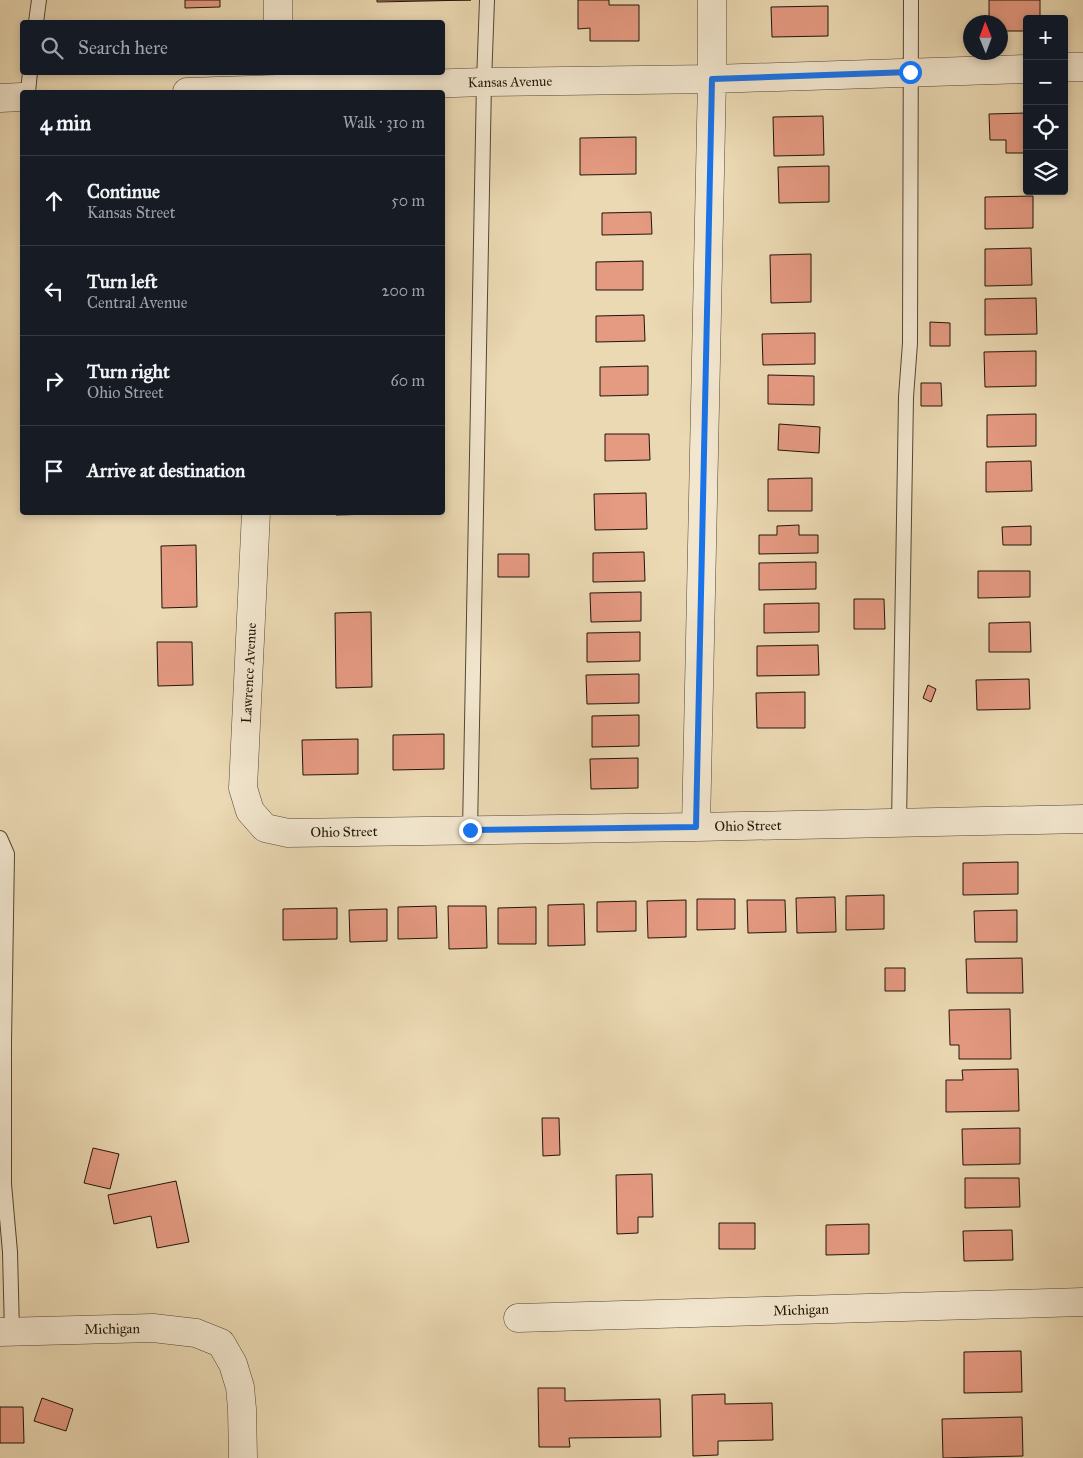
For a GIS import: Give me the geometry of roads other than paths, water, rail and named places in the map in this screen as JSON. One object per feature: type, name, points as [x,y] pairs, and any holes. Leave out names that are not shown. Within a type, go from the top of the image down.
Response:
[{"type":"street","points":[[278,0],[278,20]]},
{"type":"street","points":[[696,827],[712,79],[712,0]]},
{"type":"street","points":[[1068,67],[1083,67]]},
{"type":"street","name":"Kansas Avenue","points":[[212,90],[276,85],[712,79],[1023,69]]},
{"type":"street","points":[[0,98],[20,97]]},
{"type":"street","name":"Lawrence Avenue","points":[[256,515],[243,788],[250,811],[265,828]]},
{"type":"street","name":"Ohio Street","points":[[265,828],[288,833],[1083,819]]},
{"type":"street","name":"Michigan","points":[[518,1318],[1083,1302]]},
{"type":"street","name":"Michigan","points":[[6,1332],[153,1328],[196,1333],[221,1343],[233,1364],[240,1387],[243,1458]]},
{"type":"lane","points":[[36,20],[39,0]]},
{"type":"lane","points":[[470,830],[487,0]]},
{"type":"lane","points":[[899,823],[906,397],[910,343],[911,0]]},
{"type":"lane","points":[[28,90],[30,75]]},
{"type":"lane","points":[[0,838],[7,854],[4,1184],[10,1252],[6,1332]]}]
